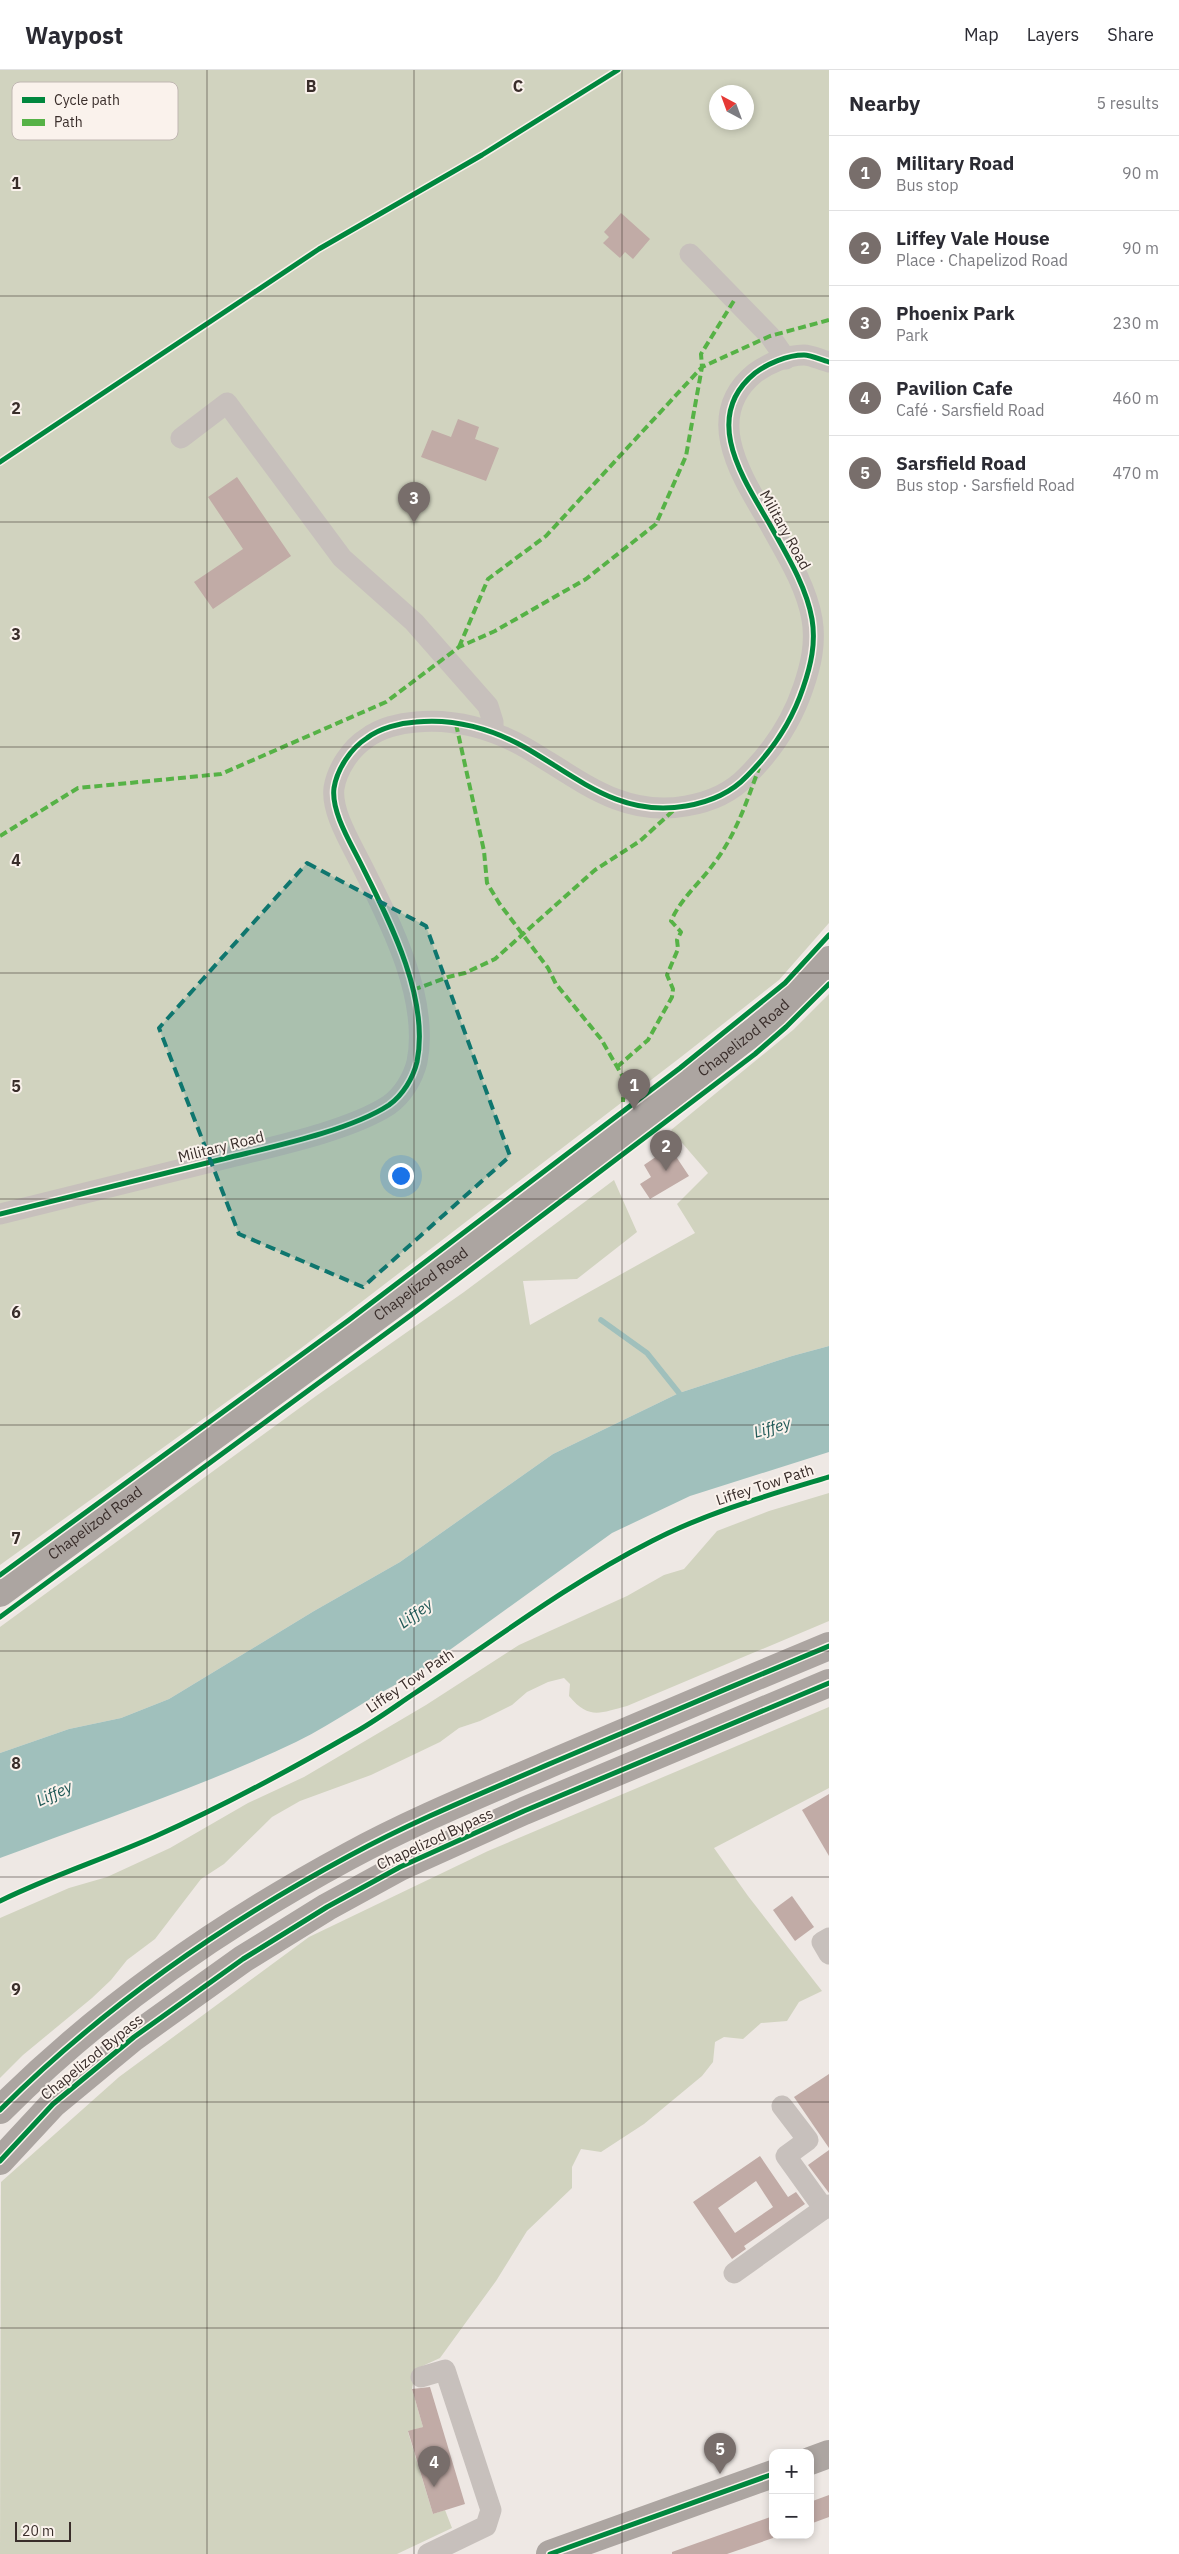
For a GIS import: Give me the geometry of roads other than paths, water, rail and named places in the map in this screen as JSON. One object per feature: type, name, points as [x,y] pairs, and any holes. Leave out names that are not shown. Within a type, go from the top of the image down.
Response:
[{"type":"main road","name":"Chapelizod Road","points":[[0,1593],[552,1188],[757,1029],[808,984],[829,960]]},
{"type":"main road","name":"Chapelizod Bypass","points":[[0,2110],[40,2070],[110,2012],[235,1922],[350,1855],[466,1800],[829,1646]]},
{"type":"main road","name":"Chapelizod Bypass","points":[[0,2161],[53,2104],[134,2037],[243,1959],[327,1907],[400,1867],[524,1811],[829,1683]]},
{"type":"main road","points":[[814,2460],[829,2454]]},
{"type":"main road","points":[[550,2554],[769,2475]]},
{"type":"street","points":[[690,254],[764,329],[786,359]]},
{"type":"street","name":"Military Road","points":[[0,1214],[284,1144],[369,1115],[392,1103],[409,1084],[416,1064],[420,1031],[413,990],[395,935],[341,824],[333,791],[350,752],[368,736],[402,723],[437,720],[493,732],[523,746],[591,790],[629,804],[658,809],[710,802],[738,786],[762,761],[786,727],[802,692],[813,654],[812,619],[801,584],[747,488],[733,456],[729,435],[730,410],[740,388],[754,374],[768,364],[805,355],[829,362]]},
{"type":"street","points":[[181,438],[227,403],[342,558],[408,616],[488,706],[493,722],[493,732]]},
{"type":"street","points":[[734,2273],[827,2207],[786,2156],[808,2140],[782,2106]]},
{"type":"street","points":[[422,2377],[445,2370],[491,2510],[486,2526],[428,2554]]},
{"type":"water","name":"Liffey","points":[[829,1346],[829,1452],[690,1496],[612,1533],[415,1675],[296,1742],[187,1789],[0,1858],[0,1753],[69,1729],[121,1718],[169,1699],[314,1611],[400,1562],[553,1454],[679,1393],[792,1356]]},
{"type":"waterway","points":[[601,1320],[647,1353],[679,1393]]},
{"type":"place","name":"Phoenix Park","points":[[414,523]]},
{"type":"place","name":"Military Road","points":[[634,1110]]},
{"type":"place","name":"Liffey Vale House","points":[[666,1171]]},
{"type":"place","name":"Sarsfield Road","points":[[720,2474]]},
{"type":"place","name":"Pavilion Cafe","points":[[434,2487]]}]
